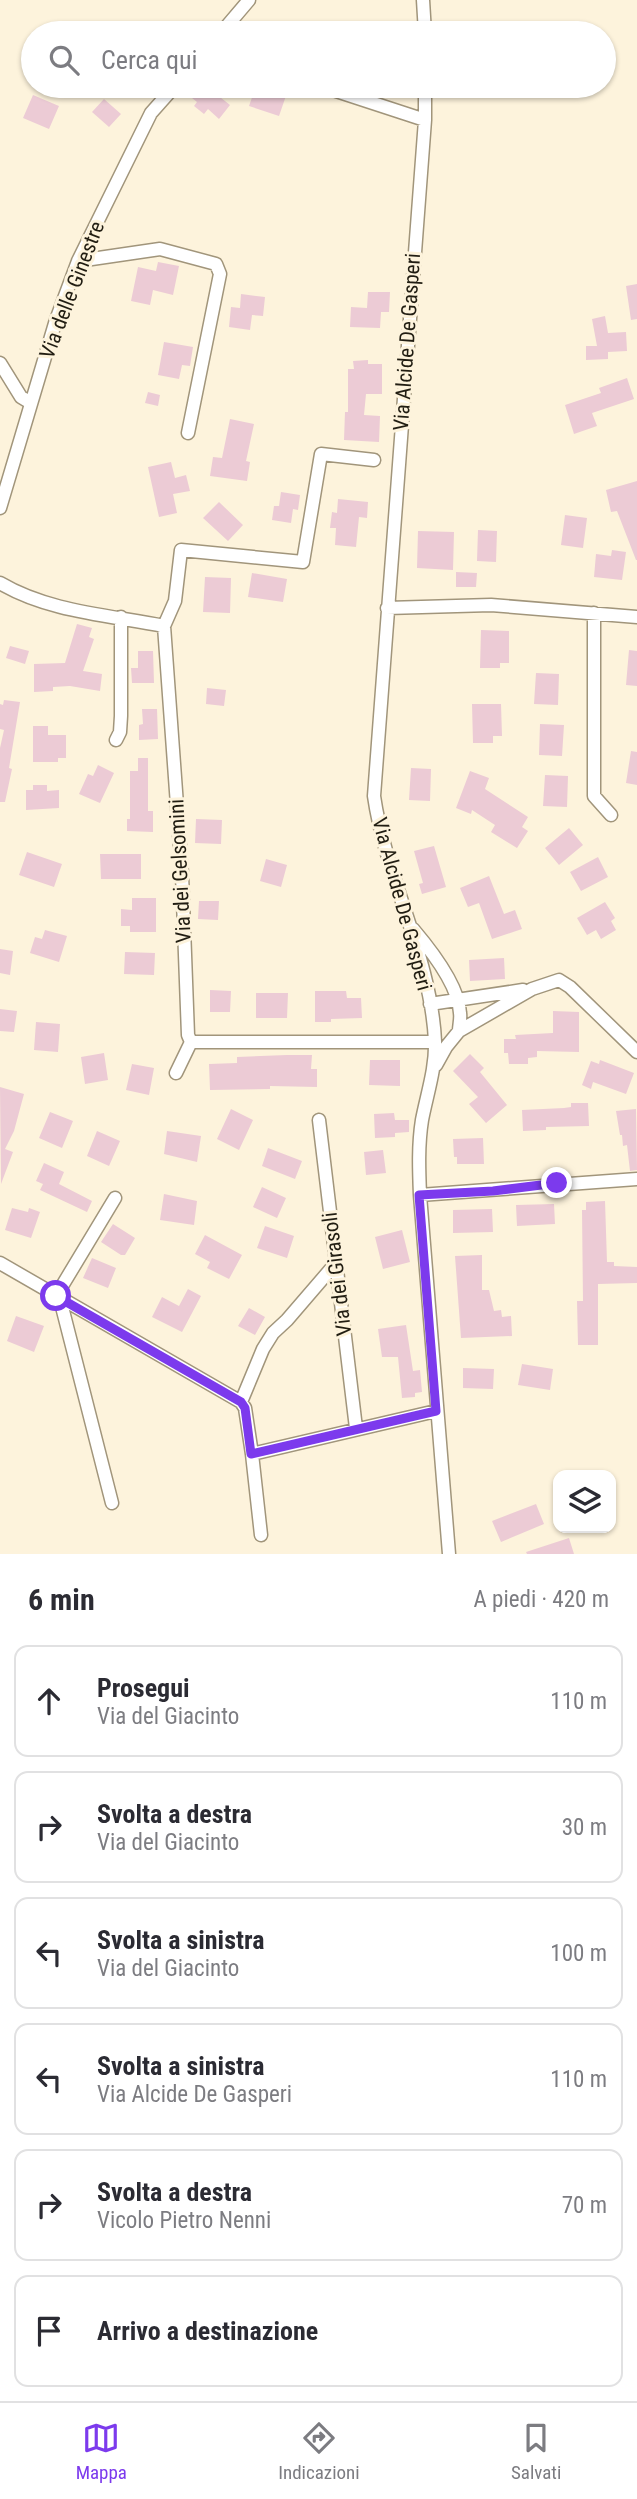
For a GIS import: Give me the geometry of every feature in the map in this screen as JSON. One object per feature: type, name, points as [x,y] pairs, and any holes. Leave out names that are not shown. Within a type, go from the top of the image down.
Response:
[{"type":"street","points":[[231,21],[248,0]]},
{"type":"street","points":[[424,0],[425,21]]},
{"type":"street","name":"Via delle Ginestre","points":[[0,508],[56,320],[78,261],[151,113],[164,98]]},
{"type":"street","points":[[358,98],[425,120]]},
{"type":"street","name":"Via Alcide De Gasperi","points":[[425,98],[374,796],[379,825],[430,1004],[435,1042],[433,1071],[422,1122],[419,1195],[449,1554]]},
{"type":"street","points":[[78,261],[160,249],[216,264],[220,274],[188,433]]},
{"type":"street","points":[[0,363],[22,397],[31,403]]},
{"type":"street","points":[[0,583],[18,594],[75,611],[164,626],[175,601],[181,550],[303,562],[321,454],[374,460]]},
{"type":"street","points":[[387,608],[491,606],[637,617]]},
{"type":"street","points":[[594,613],[594,796],[611,815]]},
{"type":"street","points":[[116,740],[120,732],[121,716],[121,617]]},
{"type":"street","name":"Via dei Gelsomini","points":[[164,626],[182,874],[188,1035],[191,1042]]},
{"type":"street","points":[[408,923],[432,951],[457,1000],[460,1013],[458,1031]]},
{"type":"street","points":[[430,1004],[532,989],[559,980],[570,987],[637,1052]]},
{"type":"street","points":[[433,1071],[458,1031],[532,989]]},
{"type":"street","points":[[176,1073],[191,1042],[435,1042]]},
{"type":"street","name":"Via dei Girasoli","points":[[319,1119],[356,1428]]},
{"type":"street","points":[[419,1195],[637,1179]]},
{"type":"street","points":[[112,1503],[58,1298],[116,1198]]},
{"type":"street","points":[[0,1263],[241,1402],[245,1408],[261,1535]]},
{"type":"street","points":[[241,1402],[263,1349],[273,1333],[336,1263]]},
{"type":"street","points":[[251,1454],[436,1411]]},
{"type":"building","points":[[32,98],[40,98],[59,106],[49,129],[23,118]]},
{"type":"building","points":[[192,98],[221,98],[230,105],[219,119],[208,109],[204,114],[194,106],[197,102]]},
{"type":"building","points":[[252,98],[285,98],[279,116],[249,106]]},
{"type":"building","points":[[104,99],[121,114],[109,127],[92,112]]},
{"type":"building","points":[[158,262],[179,266],[173,295],[153,290],[150,305],[131,301],[138,267],[156,271]]},
{"type":"building","points":[[637,284],[637,319],[631,320],[626,286]]},
{"type":"building","points":[[368,292],[390,292],[389,312],[381,312],[380,328],[350,327],[351,307],[367,308]]},
{"type":"building","points":[[241,294],[265,297],[263,316],[252,315],[250,330],[229,327],[231,307],[240,308]]},
{"type":"building","points":[[605,316],[608,333],[626,332],[627,351],[608,352],[608,359],[586,360],[586,346],[597,346],[592,319]]},
{"type":"building","points":[[164,342],[193,347],[190,366],[182,365],[179,379],[158,375]]},
{"type":"building","points":[[368,360],[368,364],[382,364],[382,394],[366,394],[364,415],[380,416],[379,442],[344,440],[345,412],[348,412],[348,369],[354,369],[353,361]]},
{"type":"building","points":[[627,378],[634,399],[592,413],[597,426],[574,434],[565,405],[601,393],[599,388]]},
{"type":"building","points":[[148,392],[160,395],[158,406],[145,403]]},
{"type":"building","points":[[230,419],[254,424],[246,461],[250,462],[247,481],[210,476],[213,457],[222,458]]},
{"type":"building","points":[[171,462],[175,478],[186,475],[190,491],[173,494],[177,513],[159,517],[148,467]]},
{"type":"building","points":[[637,481],[636,560],[617,511],[611,512],[606,490]]},
{"type":"building","points":[[281,492],[300,495],[298,510],[293,509],[291,523],[272,520],[274,506],[279,506]]},
{"type":"building","points":[[338,499],[368,502],[367,518],[359,517],[356,547],[335,545],[336,528],[330,528],[332,512],[337,513]]},
{"type":"building","points":[[219,502],[243,525],[228,541],[203,518]]},
{"type":"building","points":[[565,515],[587,518],[583,548],[561,545]]},
{"type":"building","points":[[478,530],[497,531],[496,562],[477,561]]},
{"type":"building","points":[[418,531],[454,532],[453,570],[417,568]]},
{"type":"building","points":[[612,550],[626,552],[622,580],[594,577],[596,554],[611,556]]},
{"type":"building","points":[[456,572],[477,573],[476,587],[456,587]]},
{"type":"building","points":[[252,573],[287,579],[283,602],[248,597]]},
{"type":"building","points":[[205,577],[231,578],[230,613],[203,612]]},
{"type":"building","points":[[77,624],[92,628],[89,637],[94,639],[83,671],[102,674],[100,691],[70,686],[53,687],[53,691],[34,692],[34,664],[65,663]]},
{"type":"building","points":[[481,630],[509,631],[509,663],[500,663],[500,668],[480,668]]},
{"type":"building","points":[[10,646],[29,651],[25,664],[6,658]]},
{"type":"building","points":[[629,650],[637,651],[637,686],[626,685]]},
{"type":"building","points":[[138,651],[153,651],[154,683],[132,683],[131,668],[138,668]]},
{"type":"building","points":[[536,673],[559,674],[558,705],[534,704]]},
{"type":"building","points":[[207,688],[226,690],[224,706],[206,704]]},
{"type":"building","points":[[4,700],[20,702],[9,768],[12,769],[5,802],[0,802],[0,748],[4,730],[0,729],[0,704],[3,705]]},
{"type":"building","points":[[472,704],[501,704],[502,736],[493,736],[493,743],[473,743]]},
{"type":"building","points":[[142,709],[157,709],[158,739],[139,740],[139,725],[143,724]]},
{"type":"building","points":[[540,724],[564,725],[562,756],[539,755]]},
{"type":"building","points":[[33,726],[48,726],[48,735],[66,735],[66,758],[58,758],[58,762],[33,762]]},
{"type":"building","points":[[631,751],[637,752],[637,785],[626,783]]},
{"type":"building","points":[[138,758],[148,758],[148,811],[153,811],[153,832],[127,831],[127,819],[130,819],[130,771],[138,771]]},
{"type":"building","points":[[98,765],[114,773],[100,803],[79,794],[88,774],[93,776]]},
{"type":"building","points":[[411,768],[431,769],[430,801],[409,800]]},
{"type":"building","points":[[470,771],[489,778],[485,789],[528,817],[522,827],[528,831],[517,848],[491,832],[495,825],[472,810],[471,814],[456,808]]},
{"type":"building","points":[[545,775],[568,776],[567,807],[543,806]]},
{"type":"building","points":[[33,785],[47,785],[47,791],[59,790],[59,808],[26,810],[26,790],[33,790]]},
{"type":"building","points":[[196,819],[222,820],[221,844],[195,843]]},
{"type":"building","points":[[569,828],[583,845],[559,865],[545,848]]},
{"type":"building","points":[[434,846],[446,887],[422,894],[419,884],[423,883],[414,851]]},
{"type":"building","points":[[27,852],[62,864],[54,887],[19,875]]},
{"type":"building","points":[[100,854],[141,854],[141,879],[101,879]]},
{"type":"building","points":[[598,857],[608,877],[581,891],[570,872]]},
{"type":"building","points":[[266,859],[287,865],[281,887],[260,881]]},
{"type":"building","points":[[489,876],[504,914],[515,910],[522,929],[492,939],[479,903],[468,907],[460,888]]},
{"type":"building","points":[[132,898],[156,898],[156,932],[130,932],[130,926],[121,926],[121,909],[132,910]]},
{"type":"building","points":[[199,901],[219,901],[218,920],[198,919]]},
{"type":"building","points":[[605,902],[615,918],[611,921],[616,930],[601,939],[596,930],[587,935],[577,918]]},
{"type":"building","points":[[45,930],[67,936],[59,962],[30,953],[35,937],[42,939]]},
{"type":"building","points":[[0,949],[13,951],[10,975],[0,973]]},
{"type":"building","points":[[125,952],[155,953],[154,975],[124,974]]},
{"type":"building","points":[[504,958],[505,979],[470,981],[469,960]]},
{"type":"building","points":[[210,990],[231,991],[230,1012],[210,1012]]},
{"type":"building","points":[[315,991],[346,991],[347,998],[361,998],[362,1018],[315,1022]]},
{"type":"building","points":[[256,993],[288,993],[287,1018],[256,1018]]},
{"type":"building","points":[[0,1009],[17,1011],[14,1032],[0,1031]]},
{"type":"building","points":[[553,1011],[579,1012],[579,1052],[537,1051],[537,1057],[528,1058],[528,1064],[509,1064],[508,1053],[504,1053],[504,1039],[516,1039],[515,1035],[553,1033]]},
{"type":"building","points":[[36,1022],[60,1024],[58,1052],[34,1050]]},
{"type":"building","points":[[104,1053],[108,1080],[85,1084],[81,1057]]},
{"type":"building","points":[[470,1054],[484,1068],[480,1072],[507,1105],[486,1123],[469,1104],[478,1097],[453,1071]]},
{"type":"building","points":[[312,1055],[311,1069],[317,1069],[317,1087],[270,1086],[270,1089],[210,1090],[209,1064],[237,1063],[237,1057]]},
{"type":"building","points":[[370,1060],[400,1060],[400,1086],[369,1085]]},
{"type":"building","points":[[600,1060],[634,1073],[626,1094],[593,1082],[591,1089],[582,1085],[591,1061],[599,1064]]},
{"type":"building","points":[[132,1064],[154,1068],[149,1095],[126,1090]]},
{"type":"building","points":[[0,1087],[24,1094],[14,1131],[5,1149],[13,1152],[1,1184]]},
{"type":"building","points":[[571,1103],[588,1103],[589,1126],[546,1127],[546,1130],[523,1131],[522,1110],[571,1107]]},
{"type":"building","points":[[231,1109],[253,1120],[239,1150],[217,1139]]},
{"type":"building","points":[[636,1109],[637,1170],[630,1171],[627,1145],[623,1146],[616,1111]]},
{"type":"building","points":[[50,1112],[73,1121],[62,1148],[39,1138]]},
{"type":"building","points":[[394,1113],[395,1120],[409,1120],[409,1132],[395,1133],[395,1137],[375,1138],[374,1114]]},
{"type":"building","points":[[97,1131],[120,1141],[109,1166],[87,1156]]},
{"type":"building","points":[[167,1131],[201,1136],[197,1162],[164,1154]]},
{"type":"building","points":[[483,1138],[484,1164],[457,1164],[453,1139]]},
{"type":"building","points":[[268,1148],[302,1161],[295,1179],[262,1166]]},
{"type":"building","points":[[383,1150],[386,1173],[366,1175],[364,1152]]},
{"type":"building","points":[[44,1163],[64,1172],[59,1184],[92,1201],[87,1212],[40,1190],[43,1184],[36,1181]]},
{"type":"building","points":[[262,1187],[286,1198],[277,1218],[253,1207]]},
{"type":"building","points":[[164,1194],[197,1201],[194,1225],[160,1220]]},
{"type":"building","points":[[605,1201],[607,1262],[614,1262],[614,1266],[637,1267],[637,1283],[598,1284],[598,1345],[578,1345],[577,1301],[583,1301],[582,1210],[586,1210],[586,1202]]},
{"type":"building","points":[[554,1204],[555,1224],[517,1226],[516,1205]]},
{"type":"building","points":[[12,1208],[28,1212],[29,1208],[40,1212],[31,1238],[5,1230]]},
{"type":"building","points":[[492,1209],[493,1232],[453,1233],[453,1210]]},
{"type":"building","points":[[113,1224],[135,1238],[125,1255],[101,1242]]},
{"type":"building","points":[[265,1226],[294,1236],[287,1258],[257,1248]]},
{"type":"building","points":[[402,1230],[410,1262],[383,1269],[375,1237]]},
{"type":"building","points":[[205,1235],[242,1255],[229,1279],[207,1268],[210,1262],[195,1254]]},
{"type":"building","points":[[482,1255],[482,1290],[489,1290],[494,1311],[501,1310],[502,1317],[511,1316],[512,1336],[461,1338],[455,1256]]},
{"type":"building","points":[[92,1258],[116,1268],[108,1288],[83,1278]]},
{"type":"building","points":[[188,1289],[201,1296],[182,1332],[152,1317],[162,1297],[179,1306]]},
{"type":"building","points":[[249,1308],[265,1317],[255,1335],[238,1326]]},
{"type":"building","points":[[16,1316],[44,1326],[34,1352],[7,1341]]},
{"type":"building","points":[[406,1325],[413,1371],[420,1370],[422,1392],[415,1393],[415,1397],[402,1398],[398,1357],[382,1357],[378,1329]]},
{"type":"building","points":[[522,1364],[553,1369],[550,1390],[518,1385]]},
{"type":"building","points":[[463,1368],[494,1369],[493,1389],[463,1388]]},
{"type":"building","points":[[536,1504],[544,1524],[501,1542],[492,1521]]},
{"type":"building","points":[[569,1538],[574,1554],[526,1552]]},
{"type":"route","points":[[56,1296],[241,1402],[245,1408],[251,1454],[436,1411],[419,1195],[493,1191],[557,1183]]}]
